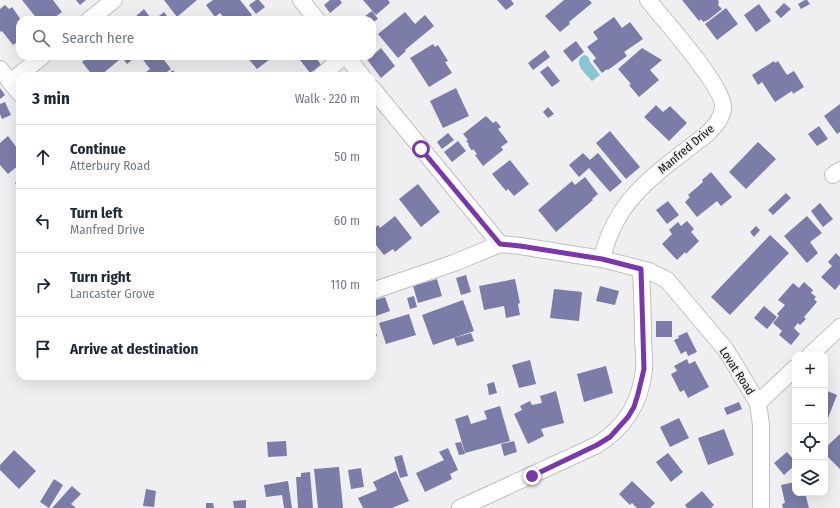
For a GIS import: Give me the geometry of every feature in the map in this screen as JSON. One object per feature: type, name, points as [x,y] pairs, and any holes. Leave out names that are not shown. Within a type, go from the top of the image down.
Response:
[{"type":"street","points":[[94,16],[114,0]]},
{"type":"street","points":[[301,0],[314,16]]},
{"type":"street","name":"Manfred Drive","points":[[602,259],[611,231],[630,199],[640,187],[707,134],[717,124],[723,109],[723,101],[719,91],[700,64],[648,0]]},
{"type":"street","points":[[29,72],[40,60]]},
{"type":"street","points":[[326,72],[340,60]]},
{"type":"street","points":[[348,60],[359,72]]},
{"type":"street","points":[[0,69],[15,88]]},
{"type":"street","points":[[376,93],[500,244]]},
{"type":"street","points":[[376,290],[454,263],[500,244],[602,259],[641,269],[644,369],[634,407],[628,417],[610,437],[597,445],[460,508]]},
{"type":"street","name":"Lovat Road","points":[[641,269],[657,274],[667,280],[726,350],[758,403],[761,425],[761,508]]},
{"type":"street","points":[[813,352],[840,327]]},
{"type":"street","points":[[758,403],[792,371]]},
{"type":"water","points":[[584,55],[589,58],[590,62],[600,75],[592,81],[583,72],[579,64],[580,58]]},
{"type":"building","points":[[22,0],[53,0],[62,12],[56,16],[35,16]]},
{"type":"building","points":[[76,0],[86,0],[80,5]]},
{"type":"building","points":[[164,0],[197,0],[178,16],[176,16]]},
{"type":"building","points":[[213,0],[240,0],[252,15],[223,16],[220,13],[214,16],[206,5]]},
{"type":"building","points":[[256,0],[259,0],[265,7],[256,14],[249,5]]},
{"type":"building","points":[[330,0],[340,0],[342,3],[330,13],[324,5]]},
{"type":"building","points":[[363,0],[388,0],[390,3],[376,15]]},
{"type":"building","points":[[497,0],[511,0],[514,4],[506,10]]},
{"type":"building","points":[[564,0],[589,0],[592,3],[569,22],[570,24],[560,32],[545,16]]},
{"type":"building","points":[[682,0],[718,0],[718,5],[722,9],[703,22],[701,19],[699,21]]},
{"type":"building","points":[[807,0],[810,4],[801,9],[798,4]]},
{"type":"building","points":[[784,3],[791,9],[781,18],[775,12]]},
{"type":"building","points":[[759,4],[771,21],[756,32],[744,15]]},
{"type":"building","points":[[5,5],[9,9],[12,7],[18,16],[16,16],[16,43],[13,45],[2,31],[0,31],[0,9]]},
{"type":"building","points":[[726,8],[738,24],[717,40],[705,24]]},
{"type":"building","points":[[144,9],[149,16],[136,16]]},
{"type":"building","points":[[372,11],[376,16],[365,16]]},
{"type":"building","points":[[164,12],[167,16],[159,16]]},
{"type":"building","points":[[405,12],[415,24],[425,15],[434,26],[405,50],[406,51],[398,58],[378,34]]},
{"type":"building","points":[[614,17],[622,28],[630,22],[643,39],[624,52],[627,56],[602,73],[593,61],[596,58],[587,47],[598,39],[593,32]]},
{"type":"building","points":[[576,41],[584,52],[572,62],[563,51]]},
{"type":"building","points":[[433,44],[435,47],[438,45],[448,61],[445,62],[452,73],[429,87],[410,58]]},
{"type":"building","points":[[381,48],[395,66],[381,78],[368,60],[376,60],[376,52]]},
{"type":"building","points":[[642,48],[662,60],[650,70],[659,80],[639,97],[629,85],[631,84],[618,69]]},
{"type":"building","points":[[545,50],[550,57],[533,70],[528,63]]},
{"type":"building","points":[[84,60],[119,60],[105,72],[90,72],[82,62]]},
{"type":"building","points":[[124,60],[132,60],[127,64]]},
{"type":"building","points":[[143,60],[164,60],[171,69],[167,72],[146,72],[150,69]]},
{"type":"building","points":[[249,60],[269,60],[257,69]]},
{"type":"building","points":[[300,60],[318,60],[321,65],[309,72]]},
{"type":"building","points":[[774,61],[775,63],[778,61],[787,75],[794,71],[804,87],[793,94],[792,91],[775,102],[762,82],[758,85],[752,75]]},
{"type":"building","points":[[548,66],[560,81],[552,87],[540,72]]},
{"type":"building","points":[[0,88],[5,95],[0,99]]},
{"type":"building","points":[[456,88],[469,116],[443,128],[430,101]]},
{"type":"building","points":[[5,102],[11,115],[2,119],[0,114],[0,104]]},
{"type":"building","points":[[840,104],[840,132],[837,134],[824,116]]},
{"type":"building","points":[[656,105],[663,112],[670,106],[687,123],[669,141],[644,117]]},
{"type":"building","points":[[548,107],[554,114],[548,118],[543,112]]},
{"type":"building","points":[[486,116],[493,123],[496,121],[501,127],[498,129],[508,142],[501,147],[503,150],[483,166],[475,155],[477,154],[473,149],[472,151],[468,145],[469,144],[466,141],[468,140],[463,134]]},
{"type":"building","points":[[819,126],[828,139],[817,146],[808,134]]},
{"type":"building","points":[[610,131],[640,167],[626,179],[596,143]]},
{"type":"building","points":[[448,133],[454,140],[442,149],[437,142]]},
{"type":"building","points":[[8,136],[16,147],[16,167],[8,174],[0,165],[0,143]]},
{"type":"building","points":[[458,141],[466,151],[452,162],[444,152]]},
{"type":"building","points":[[758,142],[776,159],[746,189],[729,172]]},
{"type":"building","points":[[583,153],[590,160],[598,153],[622,182],[610,192],[589,168],[579,177],[569,165]]},
{"type":"building","points":[[510,160],[529,184],[514,196],[508,189],[506,191],[492,174]]},
{"type":"building","points":[[711,172],[732,197],[721,206],[717,201],[697,217],[685,202],[690,197],[688,195],[703,182],[702,180]]},
{"type":"building","points":[[585,177],[598,194],[556,232],[538,210],[572,181],[575,185]]},
{"type":"building","points":[[418,184],[440,212],[421,227],[399,199]]},
{"type":"building","points":[[786,193],[791,198],[773,215],[768,210]]},
{"type":"building","points":[[668,201],[679,215],[667,224],[656,210]]},
{"type":"building","points":[[820,203],[833,219],[823,227],[811,211]]},
{"type":"building","points":[[395,216],[412,238],[395,252],[393,249],[384,255],[376,245],[376,227],[378,225],[380,228]]},
{"type":"building","points":[[807,216],[822,233],[810,242],[818,253],[807,263],[784,236]]},
{"type":"building","points":[[687,221],[694,229],[691,232],[699,241],[686,254],[685,252],[677,260],[662,244],[672,234],[669,230],[678,222],[681,226]]},
{"type":"building","points":[[756,226],[760,230],[754,237],[750,232]]},
{"type":"building","points":[[770,235],[789,253],[730,315],[711,297]]},
{"type":"building","points":[[836,253],[840,257],[840,284],[835,290],[821,277],[832,266],[828,262]]},
{"type":"building","points":[[466,275],[471,292],[461,295],[456,278]]},
{"type":"building","points":[[437,279],[442,296],[418,303],[413,286]]},
{"type":"building","points":[[515,279],[520,303],[518,304],[520,315],[506,318],[504,306],[484,310],[479,286]]},
{"type":"building","points":[[804,282],[813,290],[811,293],[816,297],[814,299],[817,302],[804,317],[806,319],[800,325],[798,323],[794,328],[800,334],[791,345],[779,335],[782,331],[773,323],[779,316],[777,314],[785,305],[778,300],[793,283],[799,288]]},
{"type":"building","points":[[600,286],[619,291],[615,305],[596,301]]},
{"type":"building","points":[[554,289],[582,292],[579,321],[550,318]]},
{"type":"building","points":[[414,296],[417,307],[410,309],[407,298]]},
{"type":"building","points":[[385,297],[390,311],[376,316],[376,300]]},
{"type":"building","points":[[463,300],[474,331],[433,345],[422,315]]},
{"type":"building","points":[[764,306],[777,317],[767,329],[754,318]]},
{"type":"building","points":[[409,314],[416,335],[386,344],[379,323]]},
{"type":"building","points":[[656,321],[672,321],[672,337],[656,337]]},
{"type":"building","points":[[687,332],[697,352],[688,356],[686,351],[681,354],[674,340],[679,338],[678,336]]},
{"type":"building","points":[[471,333],[474,341],[457,346],[454,338]]},
{"type":"building","points":[[687,359],[689,364],[695,361],[709,387],[688,398],[684,390],[680,392],[671,374],[677,371],[674,366]]},
{"type":"building","points":[[530,360],[536,384],[519,388],[512,365]]},
{"type":"building","points":[[606,366],[613,393],[584,402],[577,374]]},
{"type":"building","points":[[494,382],[497,393],[489,395],[487,384]]},
{"type":"building","points":[[556,391],[564,423],[541,429],[544,436],[528,444],[514,414],[522,410],[520,406],[530,401],[532,405],[542,403],[540,396]]},
{"type":"building","points":[[828,391],[837,395],[828,418]]},
{"type":"building","points":[[739,402],[742,409],[727,415],[724,408]]},
{"type":"building","points":[[500,406],[510,441],[465,453],[455,419],[468,415],[471,424],[487,419],[484,411]]},
{"type":"building","points":[[679,418],[689,438],[670,447],[660,427]]},
{"type":"building","points":[[724,429],[734,455],[708,465],[698,438]]},
{"type":"building","points":[[840,434],[840,469],[828,457],[828,445]]},
{"type":"building","points":[[286,441],[287,456],[268,457],[267,442]]},
{"type":"building","points":[[514,441],[517,452],[504,456],[501,444]]},
{"type":"building","points":[[461,442],[465,454],[459,455],[455,443]]},
{"type":"building","points":[[448,448],[458,470],[450,474],[452,479],[425,492],[416,473],[444,460],[439,452]]},
{"type":"building","points":[[14,450],[36,471],[19,489],[0,470],[0,465]]},
{"type":"building","points":[[787,452],[792,458],[792,468],[784,475],[774,463]]},
{"type":"building","points":[[668,453],[683,472],[671,482],[656,462]]},
{"type":"building","points":[[402,455],[408,476],[400,478],[394,457]]},
{"type":"building","points":[[339,467],[343,508],[318,508],[314,469]]},
{"type":"building","points":[[361,468],[364,487],[351,489],[348,470]]},
{"type":"building","points":[[396,471],[409,501],[392,508],[363,508],[358,498],[377,490],[373,482]]},
{"type":"building","points":[[310,472],[313,508],[298,508],[296,477],[301,477],[301,473]]},
{"type":"building","points":[[54,479],[63,485],[49,508],[40,502]]},
{"type":"building","points":[[288,481],[292,508],[284,508],[282,495],[266,497],[264,485]]},
{"type":"building","points":[[632,481],[655,503],[650,508],[637,508],[632,503],[630,505],[619,494]]},
{"type":"building","points":[[792,483],[792,496],[806,496],[809,508],[783,508],[782,504],[785,503],[781,485]]},
{"type":"building","points":[[72,486],[81,494],[71,504],[76,508],[52,508]]},
{"type":"building","points":[[146,489],[156,491],[154,507],[143,506]]},
{"type":"building","points":[[702,491],[714,505],[711,508],[687,508],[685,505]]},
{"type":"building","points":[[246,500],[246,508],[234,508],[233,501]]},
{"type":"building","points":[[206,503],[213,503],[214,508],[206,508]]},
{"type":"route","points":[[421,149],[500,244],[602,259],[641,269],[644,369],[642,382],[634,407],[628,417],[610,437],[597,445],[532,476]]}]
